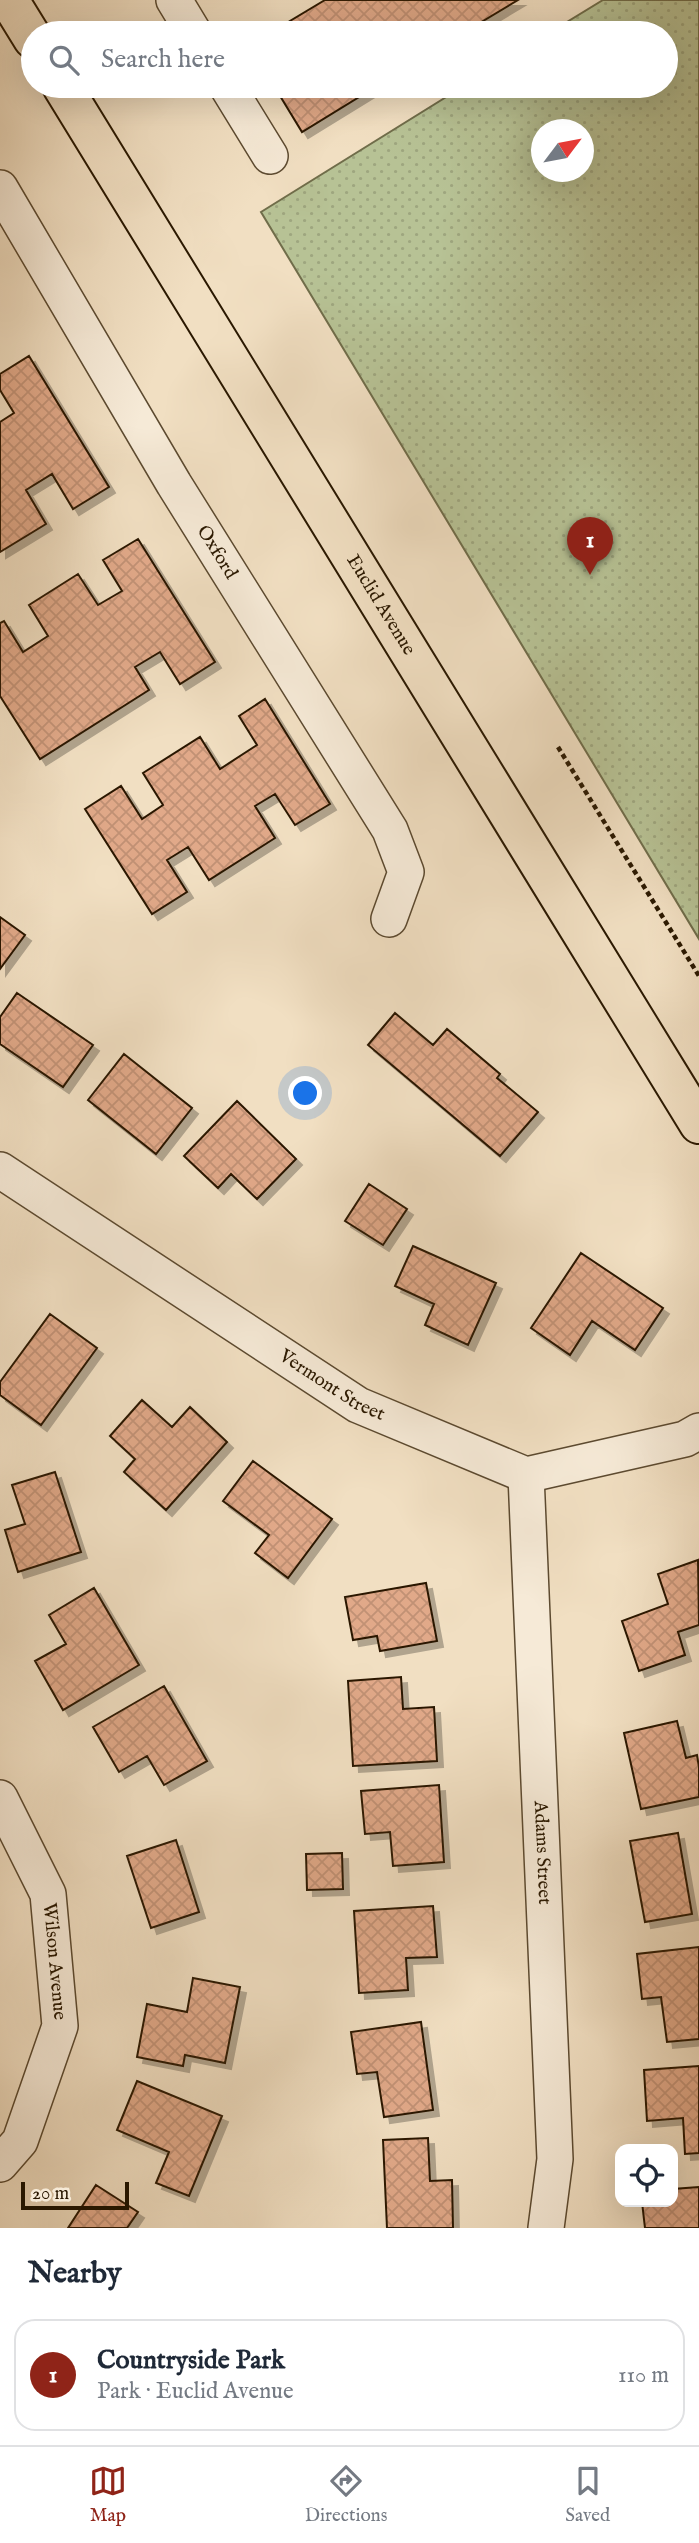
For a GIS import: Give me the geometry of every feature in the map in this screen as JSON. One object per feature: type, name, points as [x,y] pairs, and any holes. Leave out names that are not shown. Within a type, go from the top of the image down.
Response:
[{"type":"main road","points":[[9,0],[22,21]]},
{"type":"main road","name":"Euclid Avenue","points":[[69,98],[699,1124]]},
{"type":"street","points":[[234,98],[270,156]]},
{"type":"street","name":"Oxford","points":[[0,188],[174,484],[390,830],[406,872],[389,919]]},
{"type":"street","name":"Vermont Street","points":[[0,1170],[358,1405],[526,1475]]},
{"type":"street","points":[[526,1475],[685,1439],[699,1431]]},
{"type":"street","name":"Adams Street","points":[[526,1475],[555,2159],[546,2228]]},
{"type":"street","name":"Wilson Avenue","points":[[0,1798],[48,1894],[60,2026],[20,2141],[0,2164]]},
{"type":"path","points":[[558,747],[699,976]]},
{"type":"green space","points":[[603,0],[699,0],[699,939],[261,212],[445,98],[678,98],[678,21],[569,21]]},
{"type":"building","points":[[325,0],[518,0],[483,21],[290,21]]},
{"type":"building","points":[[281,98],[357,98],[302,132]]},
{"type":"building","points":[[29,356],[109,487],[73,509],[52,474],[26,490],[46,524],[0,552],[0,422],[14,413],[0,390],[0,374]]},
{"type":"building","points":[[138,539],[215,662],[180,684],[160,652],[135,667],[149,690],[40,759],[0,696],[0,623],[4,621],[23,652],[48,636],[29,605],[78,574],[98,605],[122,591],[103,560]]},
{"type":"building","points":[[265,699],[330,804],[295,825],[275,794],[255,806],[275,838],[209,880],[188,847],[167,860],[187,892],[152,914],[85,809],[121,786],[142,819],[163,805],[143,773],[200,737],[220,769],[257,745],[239,716]]},
{"type":"building","points":[[0,917],[25,935],[0,969]]},
{"type":"building","points":[[17,993],[93,1045],[63,1087],[0,1044],[0,1017]]},
{"type":"building","points":[[395,1013],[433,1045],[447,1029],[500,1074],[497,1078],[538,1112],[500,1156],[368,1045]]},
{"type":"building","points":[[124,1054],[192,1108],[156,1154],[88,1100]]},
{"type":"building","points":[[237,1101],[296,1159],[257,1199],[231,1174],[218,1188],[184,1156]]},
{"type":"building","points":[[369,1184],[407,1209],[383,1245],[345,1221]]},
{"type":"building","points":[[413,1246],[496,1283],[468,1345],[425,1325],[434,1304],[395,1286]]},
{"type":"building","points":[[581,1253],[663,1308],[635,1350],[592,1321],[570,1355],[531,1328]]},
{"type":"building","points":[[50,1314],[97,1348],[41,1425],[0,1395],[0,1382]]},
{"type":"building","points":[[142,1400],[172,1427],[190,1407],[227,1442],[166,1510],[124,1472],[135,1459],[110,1436]]},
{"type":"building","points":[[253,1461],[332,1519],[288,1578],[255,1553],[269,1535],[223,1501]]},
{"type":"building","points":[[55,1472],[81,1552],[18,1572],[5,1530],[25,1524],[12,1485]]},
{"type":"building","points":[[698,1560],[699,1625],[678,1632],[685,1655],[639,1671],[622,1621],[668,1604],[658,1574]]},
{"type":"building","points":[[426,1583],[437,1641],[380,1651],[377,1636],[353,1640],[345,1597]]},
{"type":"building","points":[[94,1588],[139,1665],[63,1710],[35,1661],[66,1644],[49,1615]]},
{"type":"building","points":[[401,1677],[403,1709],[434,1707],[437,1761],[353,1766],[348,1681]]},
{"type":"building","points":[[164,1686],[207,1761],[164,1785],[147,1756],[119,1772],[93,1727]]},
{"type":"building","points":[[677,1721],[686,1758],[697,1755],[699,1797],[641,1809],[624,1733]]},
{"type":"building","points":[[439,1785],[444,1862],[393,1866],[390,1832],[365,1834],[361,1791]]},
{"type":"building","points":[[678,1833],[692,1914],[645,1922],[630,1841]]},
{"type":"building","points":[[176,1840],[199,1912],[151,1928],[127,1856]]},
{"type":"building","points":[[342,1853],[343,1889],[307,1890],[306,1854]]},
{"type":"building","points":[[433,1906],[437,1957],[406,1958],[408,1990],[359,1993],[354,1911]]},
{"type":"building","points":[[699,1947],[699,2039],[667,2042],[661,1997],[642,1999],[637,1954]]},
{"type":"building","points":[[193,1978],[240,1987],[225,2063],[185,2055],[183,2066],[137,2057],[147,2004],[187,2012]]},
{"type":"building","points":[[421,2022],[433,2110],[384,2117],[377,2072],[357,2074],[351,2032]]},
{"type":"building","points":[[699,2066],[699,2153],[685,2154],[683,2118],[647,2121],[644,2070]]},
{"type":"building","points":[[137,2081],[222,2116],[189,2196],[156,2183],[169,2152],[117,2130]]},
{"type":"building","points":[[428,2138],[430,2181],[452,2180],[453,2228],[387,2228],[383,2140]]},
{"type":"building","points":[[96,2185],[138,2212],[127,2228],[68,2228]]},
{"type":"building","points":[[699,2187],[699,2228],[645,2228],[643,2207],[678,2207],[678,2189]]},
{"type":"place","name":"Countryside Park","points":[[590,575]]}]
